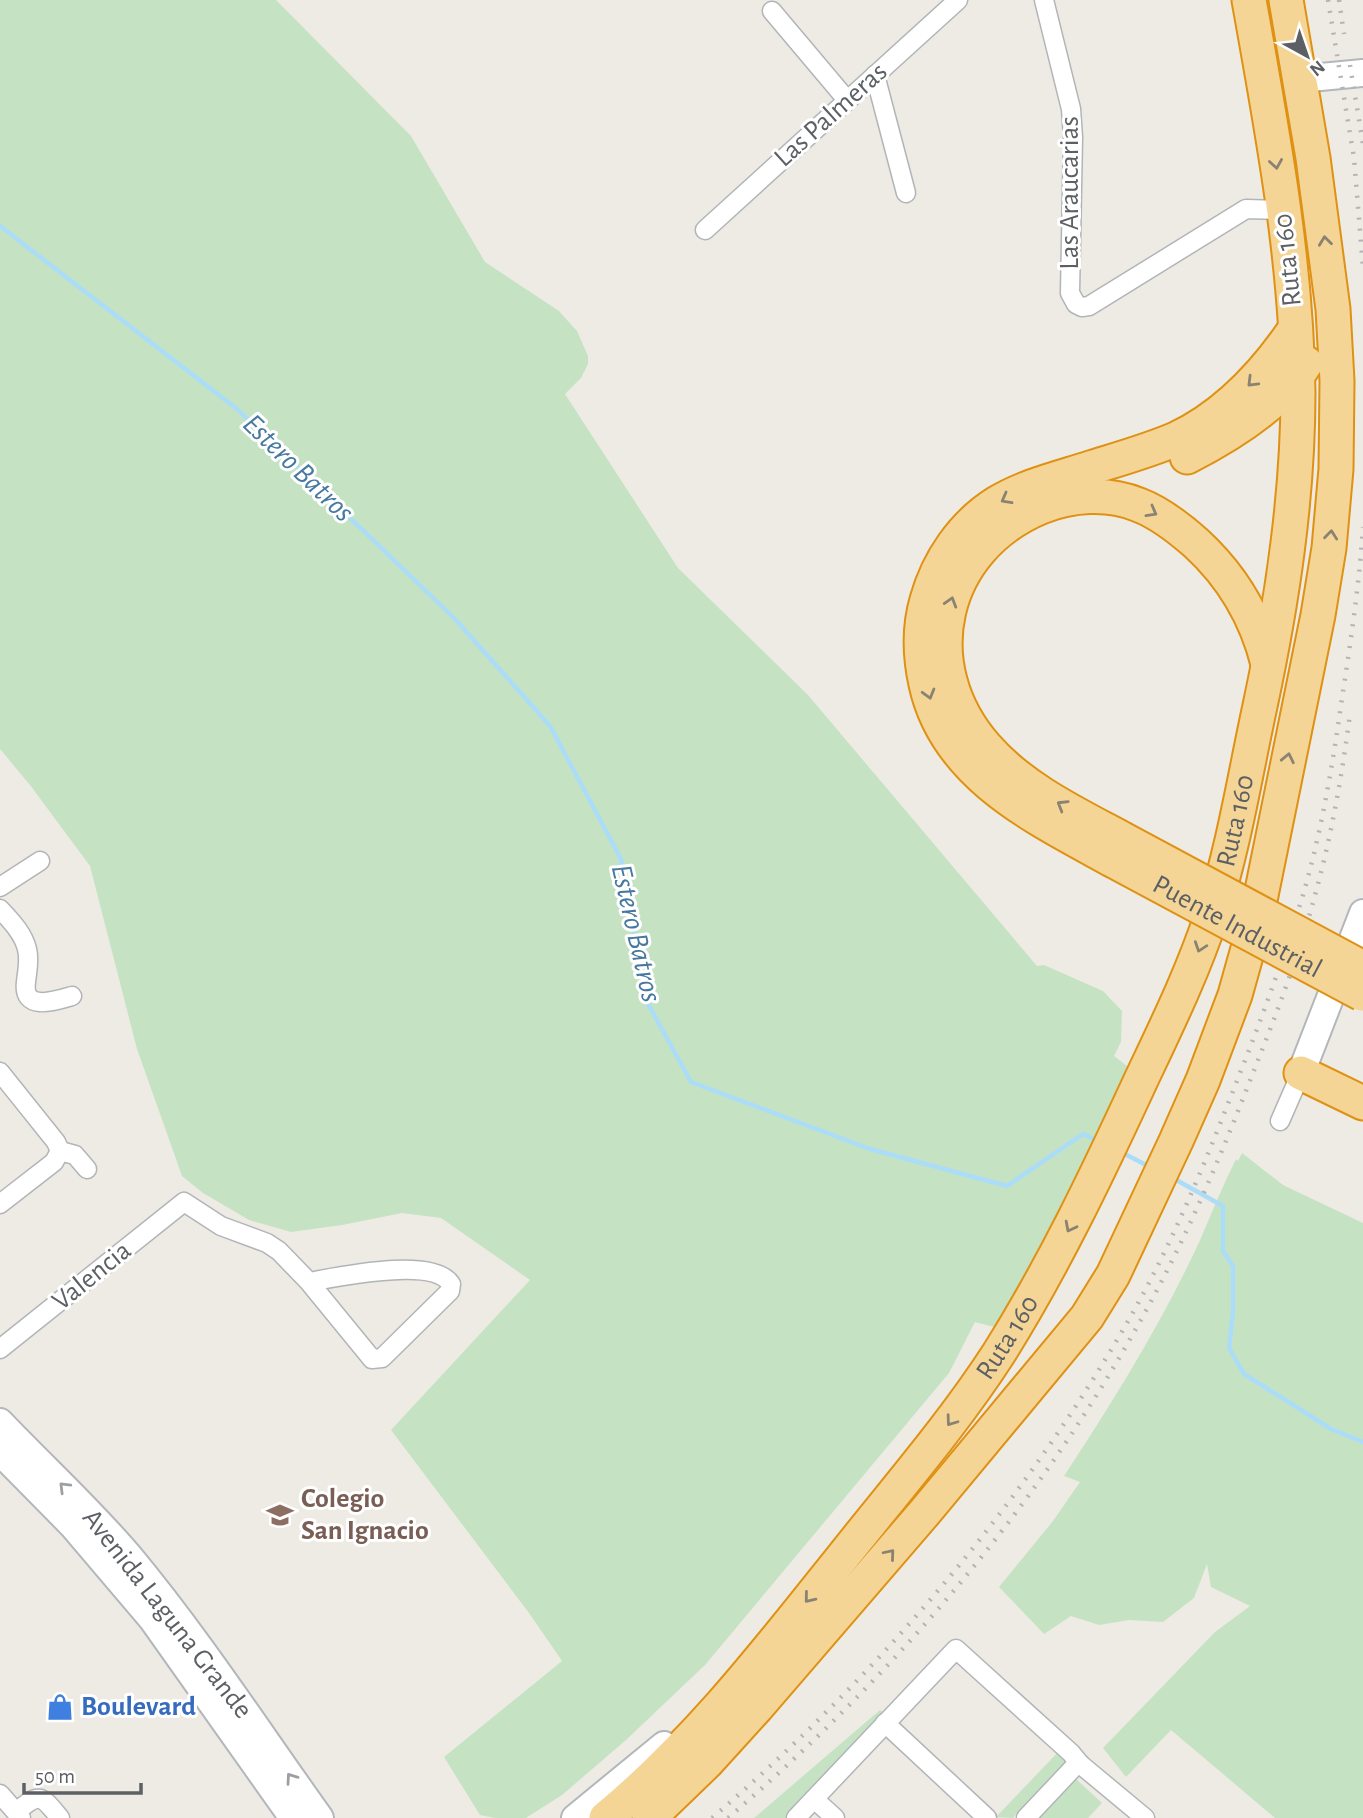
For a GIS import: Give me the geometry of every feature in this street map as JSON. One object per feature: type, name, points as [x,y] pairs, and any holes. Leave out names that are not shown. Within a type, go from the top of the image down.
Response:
[{"type":"highway","name":"Ruta 160","points":[[754,1688],[968,1398],[1038,1287],[1126,1114],[1183,991],[1210,918],[1231,844],[1282,596],[1297,449],[1296,329],[1283,210],[1249,0]]},
{"type":"highway","name":"Ruta 160","points":[[754,1688],[916,1523],[1023,1384],[1053,1336],[1143,1186],[1169,1132],[1227,981],[1265,869],[1318,615],[1332,522],[1337,458],[1338,381],[1331,288],[1286,0]]},
{"type":"highway","points":[[1116,849],[1000,762],[977,737],[960,710],[953,696],[946,669],[944,641],[947,613],[960,579],[980,549],[1008,524],[1056,501],[1188,457],[1245,422],[1297,376],[1321,329],[1331,288]]},
{"type":"highway","points":[[1116,849],[1050,826],[1006,797],[980,776],[948,738],[933,708],[922,657],[923,621],[930,589],[954,543],[995,504],[1025,489],[1134,455],[1195,428],[1216,414],[1250,384],[1296,329]]},
{"type":"highway","points":[[1056,501],[1090,497],[1120,499],[1146,508],[1174,525],[1210,556],[1236,589],[1254,620],[1268,666]]},
{"type":"highway","name":"Puente Industrial","points":[[1116,849],[1363,986]]},
{"type":"highway","points":[[1300,1073],[1363,1103]]},
{"type":"highway","points":[[606,1818],[686,1743],[754,1688]]},
{"type":"highway","points":[[649,1818],[707,1762],[754,1688]]},
{"type":"highway","points":[[666,1818],[769,1726],[773,1714],[754,1688]]},
{"type":"main road","points":[[1300,79],[1363,73]]},
{"type":"main road","points":[[1300,1073],[1363,913]]},
{"type":"main road","name":"Avenida Laguna Grande","points":[[0,1422],[78,1500],[135,1564],[185,1628],[320,1818]]},
{"type":"main road","name":"Avenida Laguna Grande","points":[[0,1452],[73,1526],[152,1619],[293,1818]]},
{"type":"main road","points":[[575,1818],[754,1688]]},
{"type":"street","name":"Las Palmeras","points":[[705,230],[958,0]]},
{"type":"street","name":"Las Araucarias","points":[[1044,0],[1071,109],[1073,137],[1070,293],[1076,304],[1089,306],[1246,209],[1283,210]]},
{"type":"street","points":[[772,11],[848,100]]},
{"type":"street","points":[[875,75],[906,193]]},
{"type":"street","points":[[0,887],[40,861]]},
{"type":"street","points":[[0,909],[18,930],[27,947],[29,961],[26,988],[30,998],[34,1002],[46,1003],[72,996]]},
{"type":"street","points":[[0,1072],[56,1142],[60,1151]]},
{"type":"street","points":[[1280,1121],[1300,1073]]},
{"type":"street","points":[[60,1151],[75,1154],[87,1168]]},
{"type":"street","points":[[0,1203],[54,1161],[60,1151]]},
{"type":"street","name":"Valencia","points":[[0,1349],[184,1202],[221,1226],[272,1246],[309,1282]]},
{"type":"street","points":[[403,1269],[441,1276],[451,1284],[450,1291],[382,1358],[375,1360],[367,1355],[309,1282],[403,1269]]},
{"type":"street","points":[[796,1818],[956,1648],[1080,1764],[1145,1818]]},
{"type":"street","points":[[885,1723],[987,1818]]},
{"type":"street","points":[[1026,1818],[1080,1764]]},
{"type":"street","points":[[0,1794],[19,1815],[31,1800],[38,1797],[46,1801],[61,1818]]},
{"type":"street","points":[[814,1798],[835,1818]]},
{"type":"green space","points":[[0,0],[276,0],[411,136],[485,262],[559,311],[577,331],[588,356],[588,364],[581,378],[565,394],[678,568],[808,695],[1037,966],[1044,965],[1103,991],[1122,1011],[1121,1042],[1114,1056],[1136,1073],[1039,1259],[994,1327],[975,1322],[949,1373],[705,1665],[626,1740],[562,1795],[526,1818],[480,1815],[444,1757],[562,1661],[391,1430],[530,1280],[441,1218],[402,1213],[291,1232],[249,1220],[203,1193],[182,1176],[137,1049],[90,866],[0,749]]},
{"type":"green space","points":[[1242,1153],[1283,1185],[1363,1223],[1363,1818],[1275,1818],[1171,1730],[1126,1777],[1103,1748],[1215,1632],[1250,1606],[1211,1587],[1207,1564],[1194,1598],[1163,1622],[1129,1620],[1099,1625],[1071,1616],[1044,1634],[999,1587],[1053,1521],[1080,1482],[1064,1476],[1154,1330],[1201,1238],[1236,1159],[1238,1161]]},
{"type":"green space","points":[[880,1710],[885,1714],[787,1818],[754,1818]]},
{"type":"green space","points":[[1061,1749],[1070,1757],[1013,1818],[996,1817]]},
{"type":"green space","points":[[1076,1779],[1102,1803],[1088,1818],[1039,1818]]},
{"type":"waterway","name":"Estero Batros","points":[[0,226],[237,409],[455,619],[550,726],[621,859],[647,1002],[691,1082],[870,1149],[1007,1186],[1083,1134],[1100,1142]]},
{"type":"waterway","name":"Estero Batros","points":[[1121,1152],[1150,1167]]},
{"type":"waterway","name":"Estero Batros","points":[[1171,1177],[1223,1206],[1223,1251],[1233,1266],[1233,1313],[1229,1348],[1244,1374],[1331,1429],[1363,1442]]},
{"type":"railway","points":[[1328,0],[1354,158],[1363,267]]},
{"type":"railway","points":[[1339,0],[1344,34]]},
{"type":"railway","points":[[1350,65],[1363,144]]},
{"type":"railway","points":[[712,1818],[831,1708],[887,1649],[991,1525],[1085,1392],[1159,1263],[1201,1171],[1247,1055],[1303,895],[1321,825],[1334,753],[1354,616],[1363,527]]},
{"type":"railway","points":[[728,1818],[846,1709],[955,1590],[1053,1461],[1138,1325],[1184,1236],[1211,1175],[1292,969],[1326,853],[1350,714]]},
{"type":"place","name":"Colegio San Ignacio","points":[[280,1515]]},
{"type":"place","name":"Boulevard","points":[[60,1707]]}]
